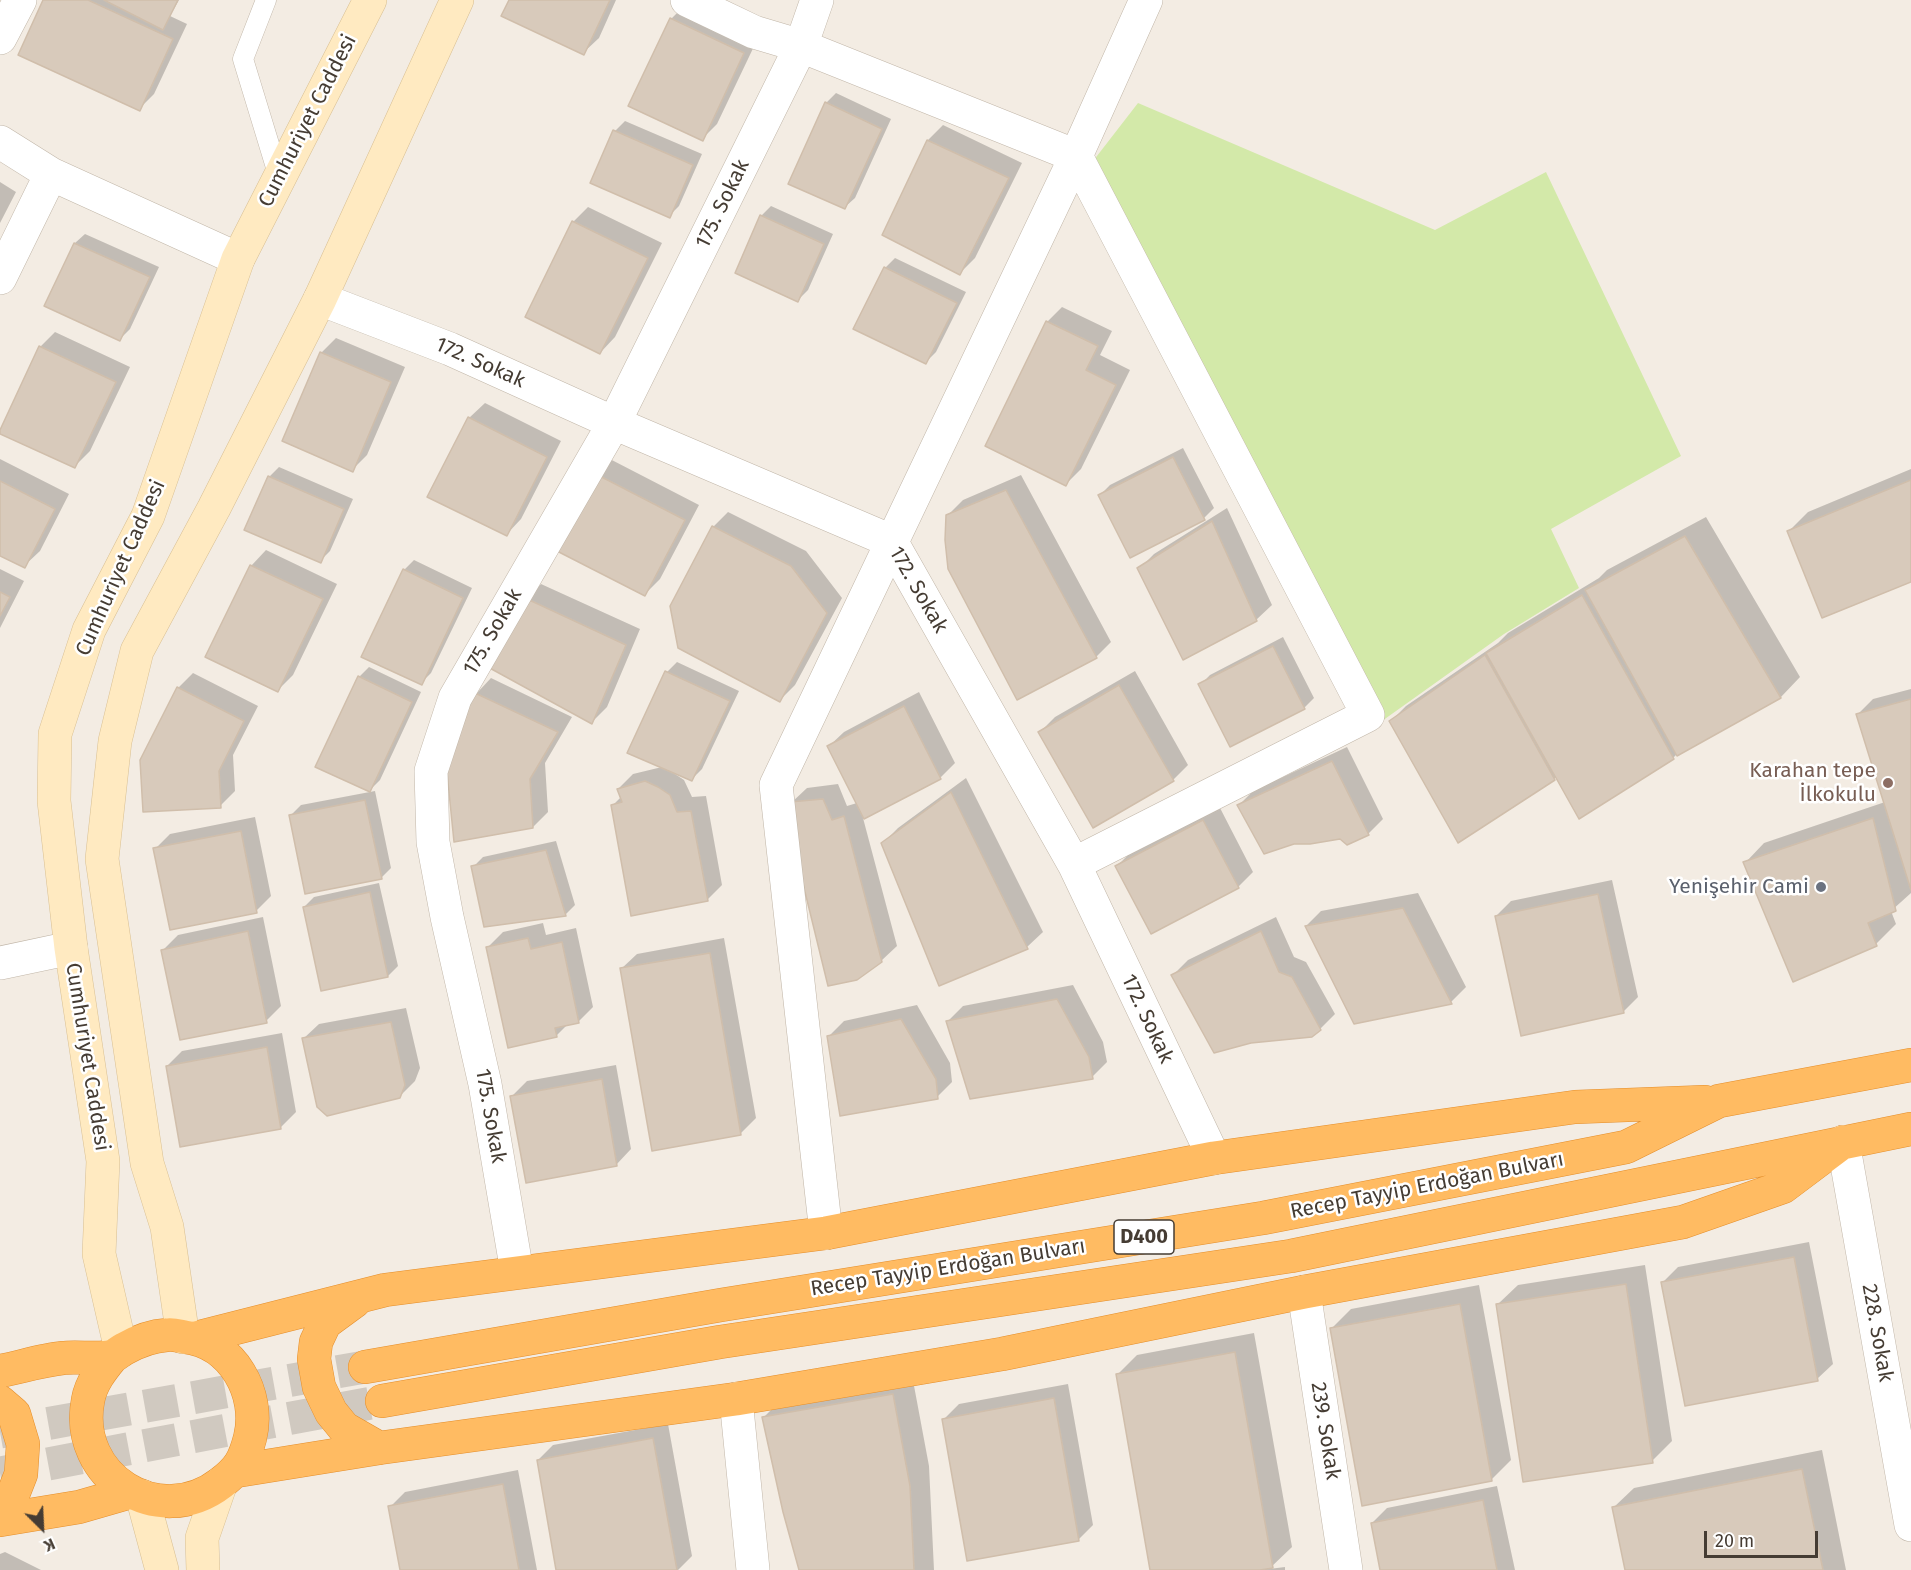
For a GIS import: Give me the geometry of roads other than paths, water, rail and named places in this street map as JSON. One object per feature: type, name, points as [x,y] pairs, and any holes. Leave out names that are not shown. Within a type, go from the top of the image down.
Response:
[{"type":"highway","name":"Recep Tayyip Erdoğan Bulvarı","points":[[365,1367],[721,1305],[1275,1216],[1626,1147],[1719,1101],[1911,1065]]},
{"type":"highway","points":[[190,1337],[385,1290],[826,1233],[1214,1158],[1575,1107],[1719,1101]]},
{"type":"highway","name":"Recep Tayyip Erdoğan Bulvarı","points":[[382,1401],[720,1342],[1291,1256],[1911,1129]]},
{"type":"highway","points":[[229,1477],[378,1448],[736,1399],[1002,1354],[1304,1293],[1683,1222],[1783,1187],[1844,1142]]},
{"type":"highway","points":[[378,1448],[344,1428],[331,1412],[319,1387],[314,1359],[316,1342],[325,1323],[351,1302],[385,1290]]},
{"type":"highway","points":[[169,1334],[190,1337],[220,1351],[239,1371],[251,1396],[253,1424],[247,1450],[229,1477],[211,1491],[185,1500],[157,1501],[136,1494],[109,1475],[93,1453],[86,1427],[88,1399],[99,1373],[117,1354],[141,1339],[169,1334]]},
{"type":"highway","points":[[0,1371],[63,1358],[117,1354]]},
{"type":"highway","points":[[0,1402],[14,1414],[23,1444],[21,1474],[12,1497],[0,1510]]},
{"type":"highway","points":[[0,1520],[79,1507],[136,1494]]},
{"type":"main road","name":"Cumhuriyet Caddesi","points":[[117,1354],[99,1254],[103,1161],[71,948],[54,801],[55,734],[89,630],[148,516],[238,259],[370,0]]},
{"type":"main road","name":"Cumhuriyet Caddesi","points":[[190,1337],[167,1227],[147,1163],[102,859],[115,741],[137,651],[214,508],[320,299],[457,0]]},
{"type":"main road","points":[[203,1570],[202,1538],[229,1477]]},
{"type":"main road","points":[[136,1494],[162,1570]]},
{"type":"street","points":[[0,38],[20,0]]},
{"type":"street","points":[[687,0],[754,32],[801,46],[1076,156],[1368,715],[1074,864]]},
{"type":"street","name":"175. Sokak","points":[[516,1272],[485,1084],[447,917],[433,842],[431,771],[455,698],[614,423],[801,46],[817,0]]},
{"type":"street","points":[[826,1233],[776,785],[1076,156],[1146,0]]},
{"type":"street","points":[[0,142],[51,174],[238,259]]},
{"type":"street","points":[[0,278],[51,174]]},
{"type":"street","name":"172. Sokak","points":[[320,299],[450,349],[614,423],[891,541],[1074,864],[1214,1158]]},
{"type":"street","points":[[0,963],[71,948]]},
{"type":"street","name":"228. Sokak","points":[[1844,1142],[1911,1525]]},
{"type":"street","name":"239. Sokak","points":[[1304,1293],[1346,1570]]},
{"type":"street","points":[[736,1399],[753,1570]]},
{"type":"lane","points":[[266,0],[243,59],[279,177]]},
{"type":"tunnel","points":[[0,1432],[365,1367]]},
{"type":"tunnel","points":[[0,1473],[382,1401]]},
{"type":"place","name":"Karahan tepe İlkokulu","points":[[1888,783]]},
{"type":"place","name":"Yenişehir Cami","points":[[1821,887]]}]
